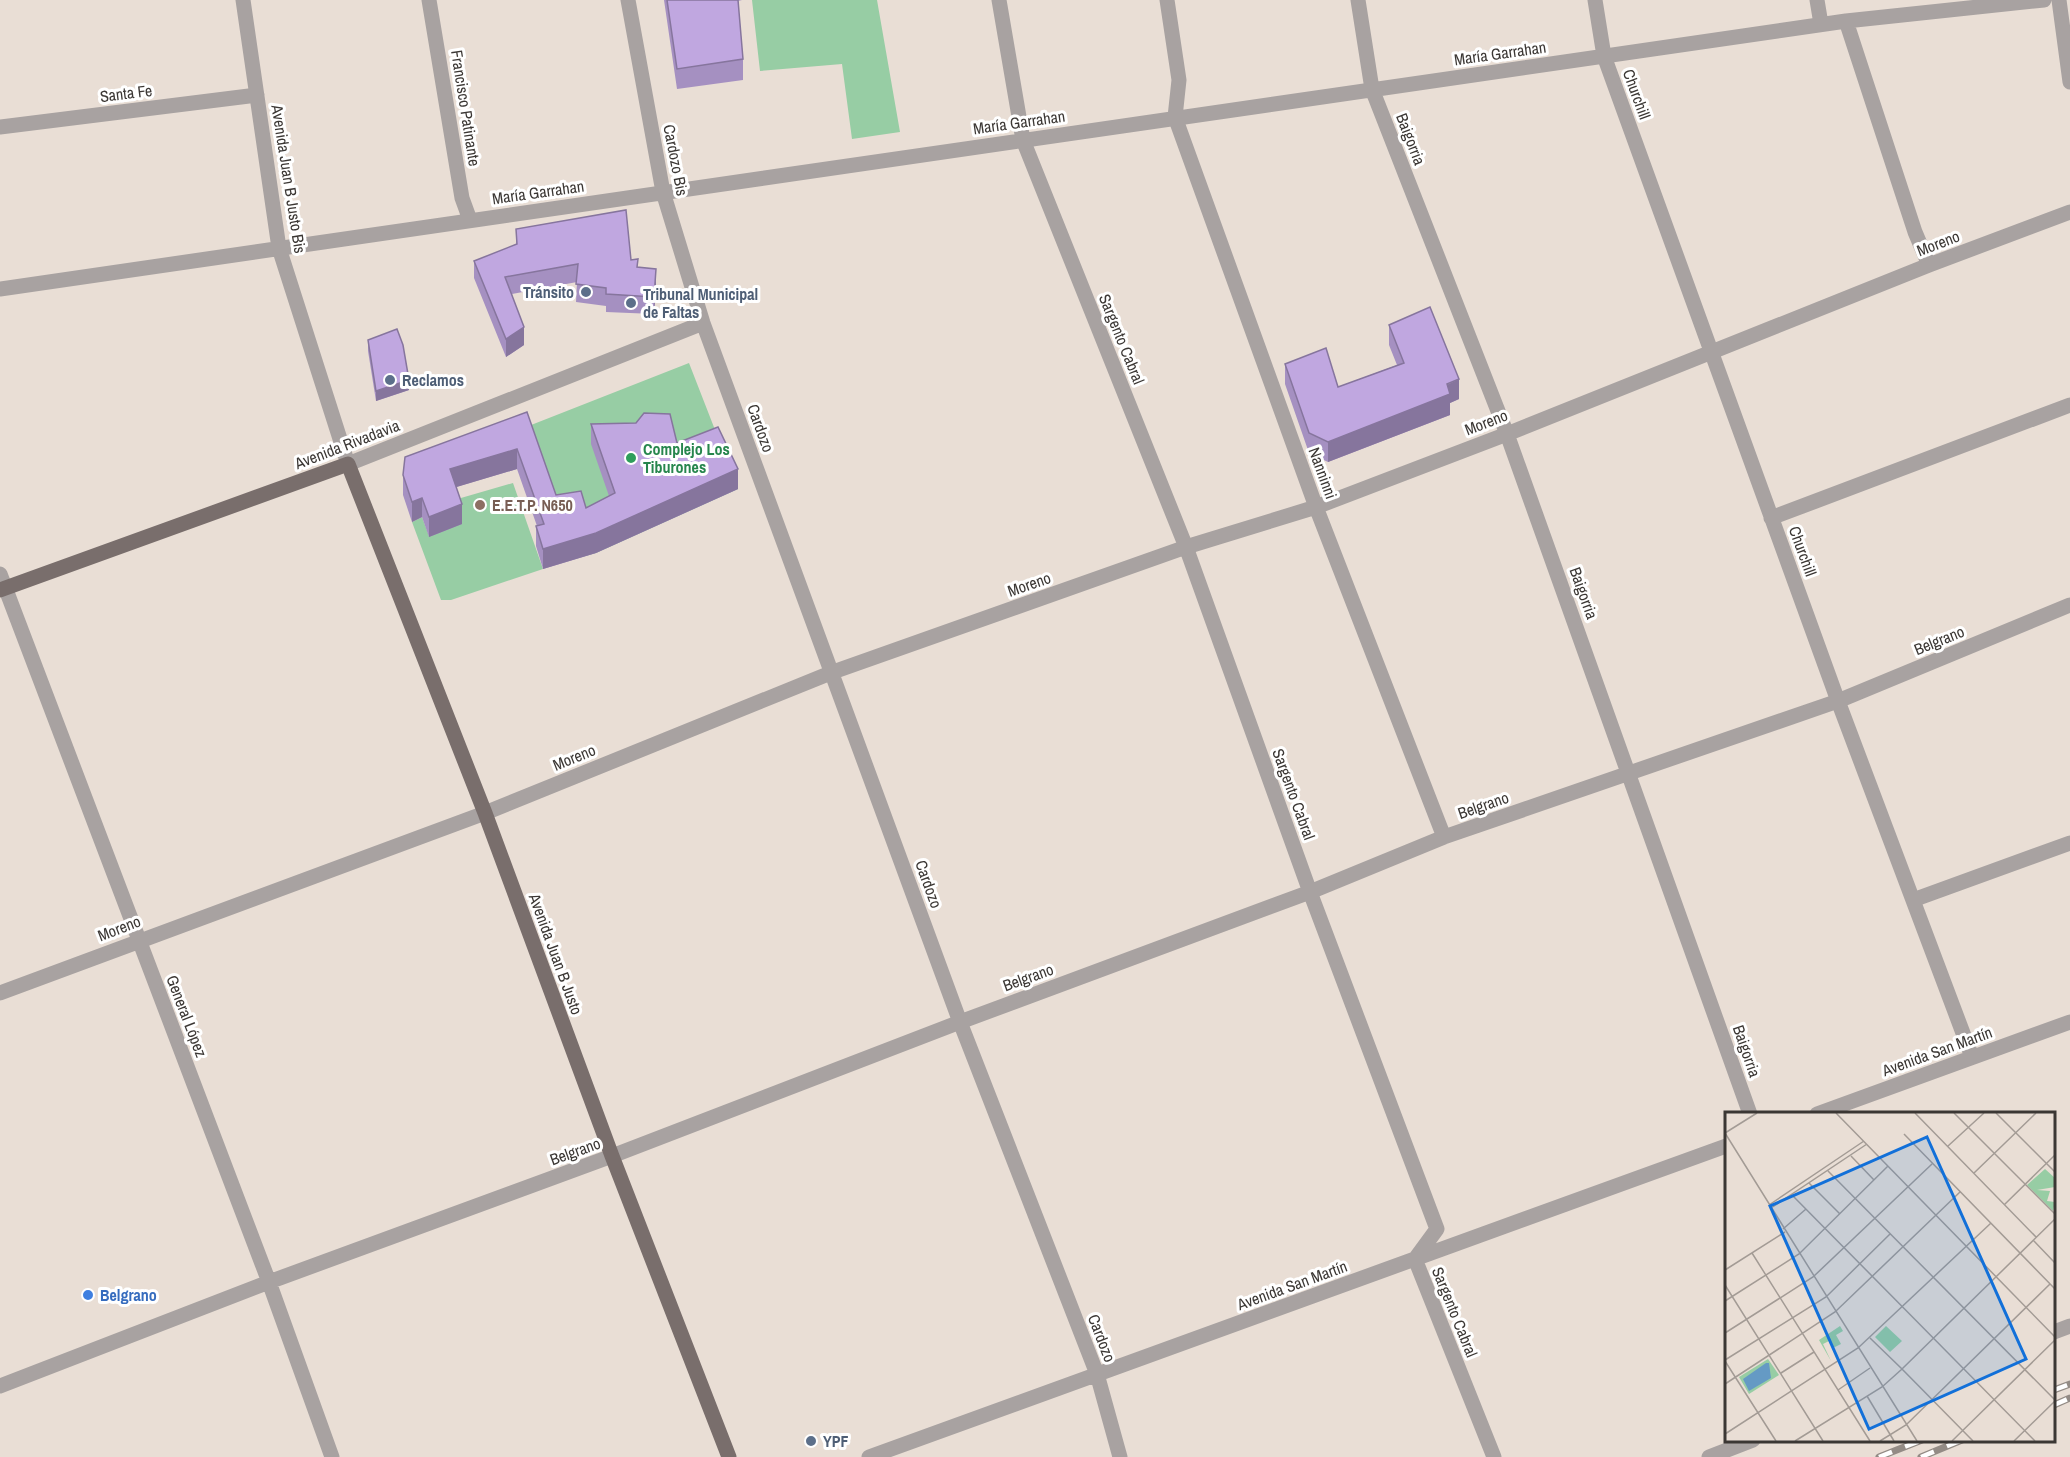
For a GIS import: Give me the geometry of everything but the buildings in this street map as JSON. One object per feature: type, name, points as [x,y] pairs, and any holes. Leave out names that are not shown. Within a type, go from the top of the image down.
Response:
[{"type":"main road","name":"Avenida Rivadavia","points":[[3,589],[348,464]]},
{"type":"main road","name":"Avenida Juan B Justo","points":[[348,464],[485,813],[612,1156],[729,1457]]},
{"type":"street","name":"Avenida Juan B Justo Bis","points":[[243,0],[279,248],[348,464]]},
{"type":"street","name":"Francisco Patinante","points":[[429,0],[462,198],[470,220]]},
{"type":"street","name":"Cardozo Bis","points":[[628,0],[663,192],[704,323]]},
{"type":"street","name":"Sargento Cabral","points":[[999,0],[1023,140],[1186,547],[1310,892],[1437,1229],[1415,1259],[1494,1457]]},
{"type":"street","points":[[1167,0],[1179,80],[1174,117]]},
{"type":"street","name":"Baigorria","points":[[1358,0],[1372,90],[1507,434],[1630,772],[1750,1112]]},
{"type":"street","name":"Churchill","points":[[1595,0],[1604,56],[1838,701],[1972,1057]]},
{"type":"street","points":[[1817,0],[1821,24]]},
{"type":"street","name":"María Garrahan","points":[[0,289],[1821,24],[2044,0]]},
{"type":"street","points":[[2059,0],[2070,82]]},
{"type":"street","points":[[1846,21],[1915,232],[1929,266]]},
{"type":"street","name":"Santa Fe","points":[[0,127],[257,95]]},
{"type":"street","name":"Nanninni","points":[[1174,117],[1316,507],[1444,837]]},
{"type":"street","name":"Moreno","points":[[0,993],[485,813],[833,672],[1186,547],[1316,507],[2070,212]]},
{"type":"street","name":"Avenida Rivadavia","points":[[348,464],[704,323]]},
{"type":"street","name":"Cardozo","points":[[704,323],[960,1022],[1097,1374],[1120,1457]]},
{"type":"street","points":[[1771,518],[2070,405]]},
{"type":"street","name":"General López","points":[[0,574],[3,589],[269,1282],[332,1457]]},
{"type":"street","name":"Belgrano","points":[[0,1386],[269,1282],[612,1156],[960,1022],[1310,892],[1444,837],[1838,701],[2070,605]]},
{"type":"street","points":[[1913,900],[2070,843]]},
{"type":"street","name":"Avenida San Martín","points":[[1820,1112],[2070,1022]]},
{"type":"street","name":"Avenida San Martín","points":[[869,1457],[1725,1146]]},
{"type":"street","points":[[2055,1332],[2070,1326]]},
{"type":"street","points":[[1709,1457],[1748,1442]]},
{"type":"green space","points":[[752,0],[877,0],[900,132],[852,139],[842,64],[760,71]]},
{"type":"green space","name":"Complejo Los Tiburones","points":[[689,363],[738,489],[596,553],[571,560],[526,427]]},
{"type":"green space","points":[[513,483],[543,569],[451,600],[441,600],[412,522],[422,517],[429,536],[454,500]]},
{"type":"railway","points":[[2055,1390],[2070,1384]]},
{"type":"railway","points":[[2055,1405],[2070,1398]]},
{"type":"railway","points":[[1879,1457],[1917,1442]]},
{"type":"railway","points":[[1921,1457],[1957,1442]]},
{"type":"place","name":"Tránsito","points":[[586,292]]},
{"type":"place","name":"Tribunal Municipal de Faltas","points":[[631,303]]},
{"type":"place","name":"Reclamos","points":[[390,380]]},
{"type":"place","name":"Complejo Los Tiburones","points":[[631,458]]},
{"type":"place","name":"E.E.T.P. N650","points":[[480,505]]},
{"type":"place","name":"Belgrano","points":[[88,1295]]},
{"type":"place","name":"YPF","points":[[811,1441]]}]
